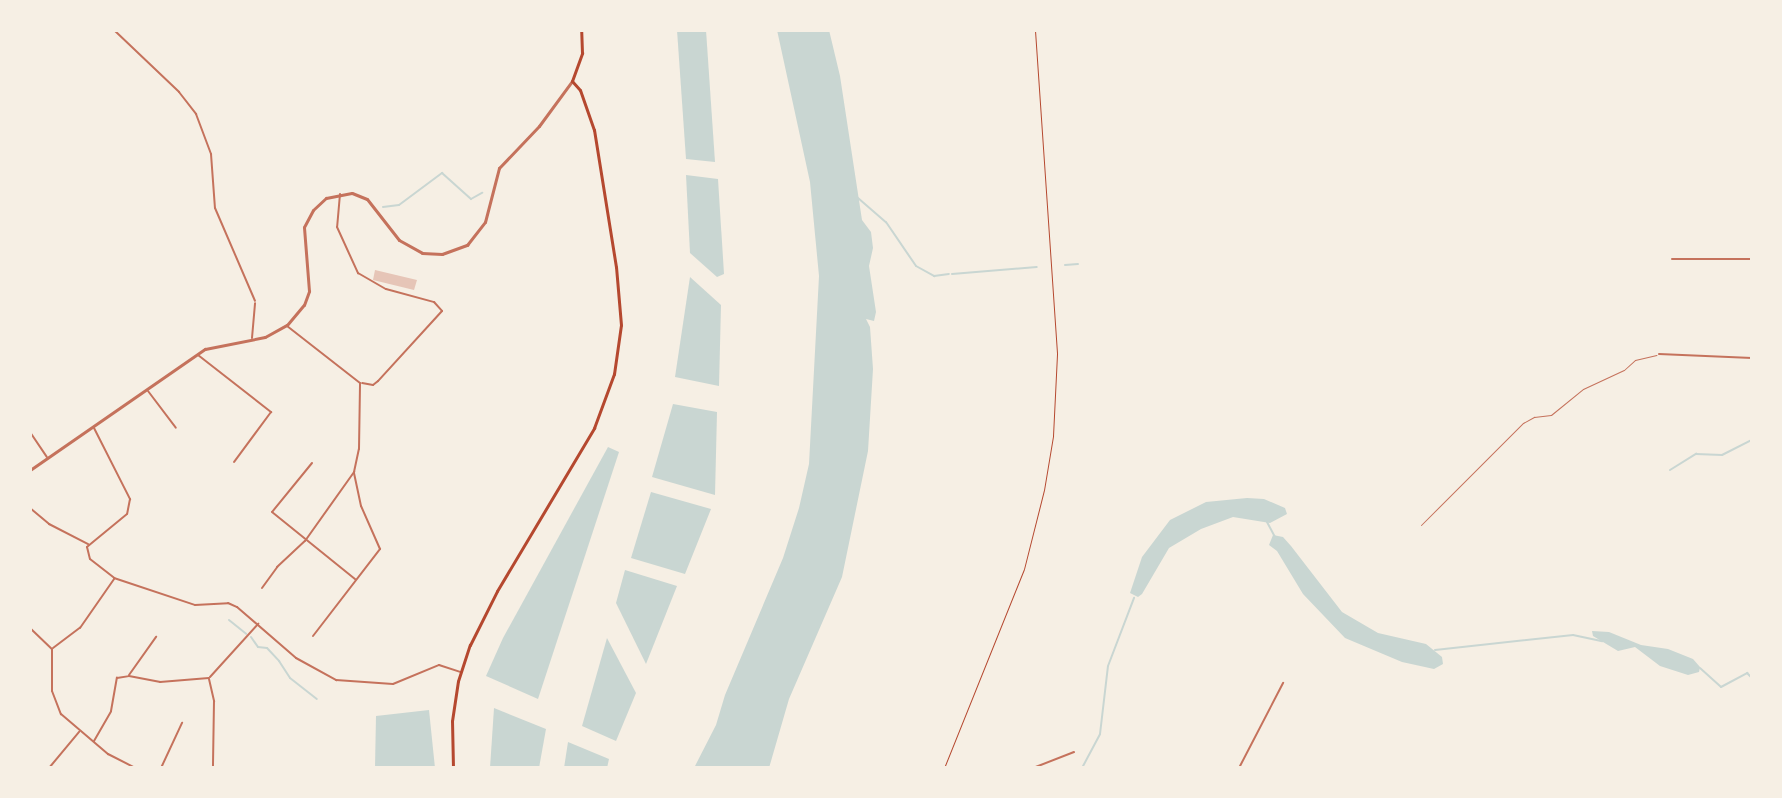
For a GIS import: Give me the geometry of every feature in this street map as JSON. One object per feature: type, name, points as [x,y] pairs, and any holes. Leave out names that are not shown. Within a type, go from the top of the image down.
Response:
[{"type":"main road","points":[[453,768],[452,721],[461,672],[487,609],[594,428],[614,374],[621,325],[616,267],[594,130],[580,90],[572,81],[582,53],[581,30]]},
{"type":"street","points":[[114,30],[179,92],[196,114],[210,153],[215,208],[255,303],[252,339]]},
{"type":"street","points":[[30,470],[197,354],[216,344],[275,333],[287,325],[304,305],[309,291],[303,241],[306,222],[318,205],[340,194],[352,193],[372,202],[407,246],[436,255],[467,245],[482,228],[499,168],[539,126],[572,81]]},
{"type":"street","points":[[287,325],[360,383],[373,385],[442,311],[434,302],[386,289],[358,273],[337,227],[336,208],[340,194]]},
{"type":"street","points":[[1672,259],[1752,259]]},
{"type":"street","points":[[197,354],[271,412],[234,462]]},
{"type":"street","points":[[1659,354],[1752,358]]},
{"type":"street","points":[[313,636],[381,544],[361,506],[354,472],[360,440],[360,383]]},
{"type":"street","points":[[147,389],[176,428]]},
{"type":"street","points":[[89,545],[127,514],[130,506],[130,499],[94,426]]},
{"type":"street","points":[[30,432],[48,459]]},
{"type":"street","points":[[312,463],[272,512],[356,580]]},
{"type":"street","points":[[262,588],[277,567],[305,541],[354,472]]},
{"type":"street","points":[[30,508],[49,524],[89,545]]},
{"type":"street","points":[[89,545],[90,559],[114,578],[195,605],[228,603],[258,624],[296,658],[336,680],[393,684],[439,665],[461,672]]},
{"type":"street","points":[[52,649],[80,628],[114,578]]},
{"type":"street","points":[[93,742],[111,711],[117,678],[129,676],[160,682],[209,678],[258,624]]},
{"type":"street","points":[[30,628],[52,649],[55,704],[93,742],[136,768]]},
{"type":"street","points":[[129,676],[156,637]]},
{"type":"street","points":[[209,678],[214,701],[213,768]]},
{"type":"street","points":[[1239,768],[1283,683]]},
{"type":"street","points":[[161,768],[182,723]]},
{"type":"street","points":[[49,768],[80,731]]},
{"type":"street","points":[[1033,768],[1074,752]]},
{"type":"lane","points":[[1421,525],[1523,423],[1534,417],[1551,415],[1583,389],[1624,370],[1640,357],[1659,354]]},
{"type":"path","points":[[944,768],[1024,569],[1044,490],[1053,436],[1057,353],[1035,30]]},
{"type":"shaded area","points":[[677,30],[706,30],[715,162],[686,159]]},
{"type":"shaded area","points":[[777,30],[829,30],[840,76],[862,220],[871,232],[873,248],[869,266],[876,312],[874,321],[866,319],[870,327],[873,369],[868,451],[842,577],[789,699],[769,768],[694,768],[716,725],[725,695],[783,558],[809,464],[819,276],[810,182]]},
{"type":"shaded area","points":[[686,175],[718,179],[724,274],[717,277],[690,253]]},
{"type":"shaded area","points":[[690,277],[721,305],[719,386],[675,377]]},
{"type":"shaded area","points":[[673,404],[717,412],[715,495],[652,477]]},
{"type":"shaded area","points":[[608,447],[619,452],[538,699],[486,676],[503,638]]},
{"type":"shaded area","points":[[651,492],[711,509],[685,574],[631,558]]},
{"type":"shaded area","points":[[1264,499],[1285,508],[1287,514],[1270,523],[1233,517],[1201,529],[1169,548],[1142,594],[1138,597],[1130,593],[1142,557],[1170,520],[1206,502]]},
{"type":"shaded area","points":[[1273,535],[1283,537],[1342,612],[1378,633],[1426,644],[1442,657],[1443,664],[1434,669],[1402,662],[1345,638],[1303,594],[1277,551],[1269,545]]},
{"type":"shaded area","points":[[625,570],[677,586],[646,664],[616,603]]},
{"type":"shaded area","points":[[1592,631],[1609,632],[1641,645],[1668,649],[1693,659],[1700,667],[1699,672],[1688,675],[1660,666],[1635,647],[1618,651],[1593,636]]},
{"type":"shaded area","points":[[607,638],[636,693],[616,741],[582,726]]},
{"type":"shaded area","points":[[494,708],[546,729],[539,768],[490,768]]},
{"type":"shaded area","points":[[429,710],[435,768],[375,768],[376,716]]},
{"type":"shaded area","points":[[568,742],[609,759],[607,768],[564,768]]},
{"type":"building","points":[[375,270],[417,280],[414,290],[373,280]]},
{"type":"waterway","points":[[383,207],[399,205],[442,173],[471,199],[482,193]]},
{"type":"waterway","points":[[858,198],[886,222],[916,266],[934,276],[949,274]]},
{"type":"waterway","points":[[1065,265],[1078,264]]},
{"type":"waterway","points":[[952,274],[1037,267]]},
{"type":"waterway","points":[[1670,470],[1696,454],[1722,455],[1752,440]]},
{"type":"waterway","points":[[1267,522],[1275,537]]},
{"type":"waterway","points":[[1082,768],[1100,734],[1108,666],[1134,598]]},
{"type":"waterway","points":[[229,620],[246,634]]},
{"type":"waterway","points":[[1435,650],[1573,635],[1602,641]]},
{"type":"waterway","points":[[251,637],[258,647],[267,648],[290,678],[317,699]]},
{"type":"waterway","points":[[1700,668],[1721,687],[1747,673],[1752,678]]}]
